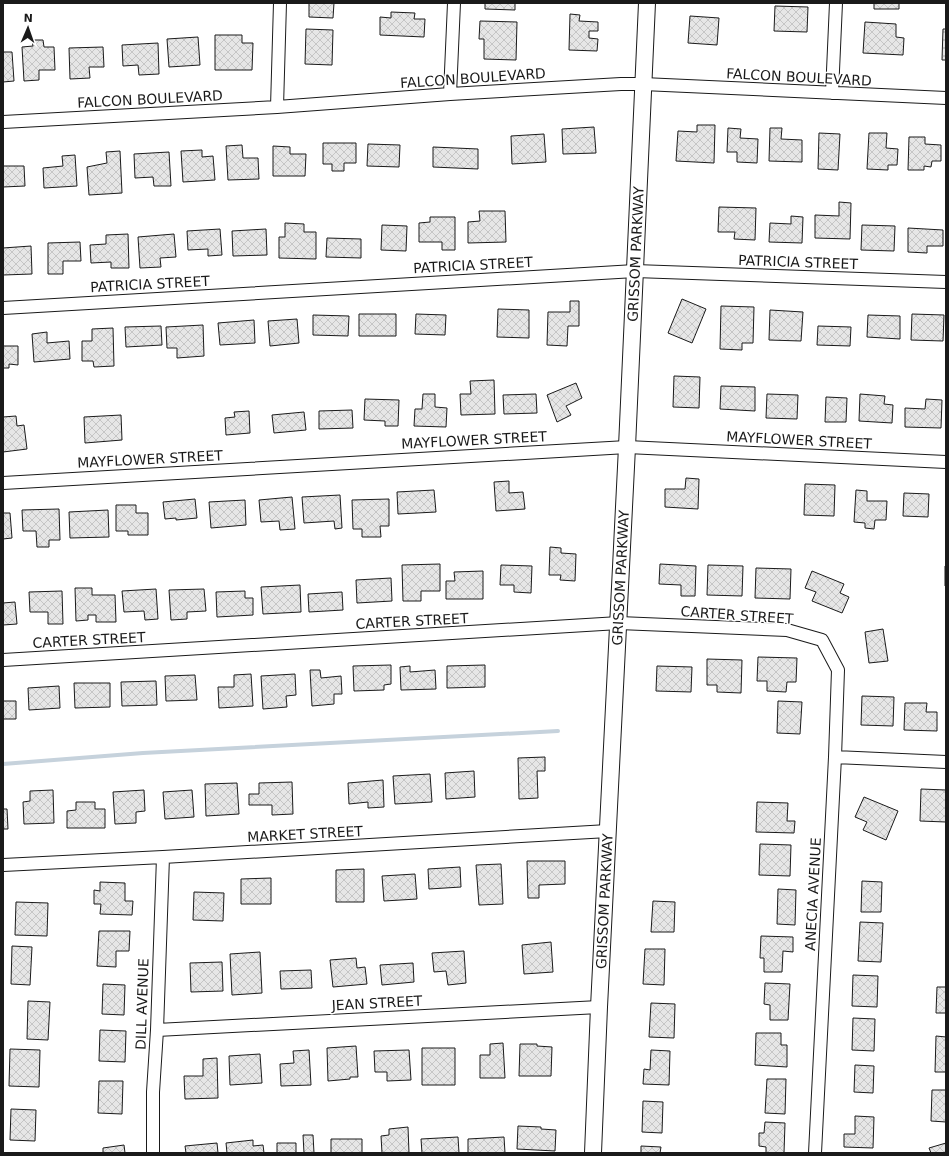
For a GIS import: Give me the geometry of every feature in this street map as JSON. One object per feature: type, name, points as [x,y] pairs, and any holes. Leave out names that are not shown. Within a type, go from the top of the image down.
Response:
[{"type":"main road","name":"GRISSOM PARKWAY","points":[[593,1153],[627,447],[646,3]]},
{"type":"street","points":[[277,107],[280,3]]},
{"type":"street","points":[[450,94],[454,3]]},
{"type":"street","points":[[832,94],[836,3]]},
{"type":"street","name":"FALCON BOULEVARD","points":[[3,122],[277,107],[450,94],[621,84],[946,98]]},
{"type":"street","name":"PATRICIA STREET","points":[[3,308],[635,271],[946,282]]},
{"type":"street","name":"MAYFLOWER STREET","points":[[3,483],[627,447],[946,462]]},
{"type":"street","name":"CARTER STREET","points":[[3,660],[618,623],[787,630],[822,640]]},
{"type":"street","name":"ANECIA AVENUE","points":[[815,1153],[838,670],[822,640]]},
{"type":"street","points":[[835,757],[946,762]]},
{"type":"street","name":"MARKET STREET","points":[[3,866],[608,831]]},
{"type":"street","name":"DILL AVENUE","points":[[153,1153],[153,1092],[157,1030],[163,857]]},
{"type":"street","name":"JEAN STREET","points":[[157,1030],[599,1007]]},
{"type":"building","points":[[309,3],[334,3],[333,18],[309,17]]},
{"type":"building","points":[[485,3],[515,3],[515,10],[485,9]]},
{"type":"building","points":[[874,3],[899,3],[899,9],[874,9]]},
{"type":"building","points":[[775,6],[808,7],[807,32],[774,31]]},
{"type":"building","points":[[391,12],[415,13],[414,19],[425,19],[424,37],[380,35],[380,17],[391,18]]},
{"type":"building","points":[[570,14],[580,15],[579,21],[598,22],[598,31],[589,31],[589,38],[598,39],[597,51],[569,50]]},
{"type":"building","points":[[690,16],[719,18],[717,45],[688,43]]},
{"type":"building","points":[[480,21],[517,22],[516,60],[484,59],[484,39],[479,39]]},
{"type":"building","points":[[865,22],[896,24],[896,37],[904,38],[903,55],[863,53]]},
{"type":"building","points":[[306,29],[333,30],[332,65],[305,64]]},
{"type":"building","points":[[943,29],[946,29],[946,60],[942,60]]},
{"type":"building","points":[[215,35],[242,35],[242,43],[253,43],[252,70],[215,70]]},
{"type":"building","points":[[198,37],[200,65],[169,67],[167,39]]},
{"type":"building","points":[[32,40],[43,40],[44,47],[54,47],[55,70],[39,70],[39,80],[24,81],[22,47],[33,46]]},
{"type":"building","points":[[158,43],[159,74],[139,75],[138,65],[123,66],[122,45]]},
{"type":"building","points":[[103,47],[104,67],[89,67],[90,78],[70,79],[69,48]]},
{"type":"building","points":[[3,52],[12,52],[14,81],[3,82]]},
{"type":"building","points":[[697,125],[715,125],[714,163],[676,161],[678,131],[697,132]]},
{"type":"building","points":[[594,127],[596,153],[563,154],[562,129]]},
{"type":"building","points":[[728,128],[741,129],[740,138],[758,139],[757,163],[737,162],[737,152],[727,152]]},
{"type":"building","points":[[770,128],[782,128],[781,139],[802,140],[802,162],[769,161]]},
{"type":"building","points":[[819,133],[840,134],[838,170],[818,169]]},
{"type":"building","points":[[869,133],[887,133],[886,148],[898,149],[897,165],[888,165],[888,170],[867,169]]},
{"type":"building","points":[[544,134],[546,162],[512,164],[511,136]]},
{"type":"building","points":[[909,137],[925,137],[925,144],[941,145],[941,161],[932,161],[931,167],[924,166],[924,170],[908,170]]},
{"type":"building","points":[[323,143],[356,143],[356,163],[344,163],[344,171],[332,171],[332,164],[323,164]]},
{"type":"building","points":[[368,144],[400,145],[399,167],[367,166]]},
{"type":"building","points":[[242,145],[243,158],[258,158],[259,179],[228,180],[226,146]]},
{"type":"building","points":[[273,146],[290,147],[290,154],[306,154],[305,176],[273,176]]},
{"type":"building","points":[[433,147],[478,149],[478,169],[433,167]]},
{"type":"building","points":[[202,150],[202,157],[213,156],[215,180],[183,182],[181,151]]},
{"type":"building","points":[[120,151],[122,193],[89,195],[87,167],[107,163],[106,152]]},
{"type":"building","points":[[169,152],[171,186],[154,186],[153,177],[135,178],[134,154]]},
{"type":"building","points":[[75,155],[77,186],[44,188],[43,168],[63,166],[62,156]]},
{"type":"building","points":[[3,166],[24,166],[25,186],[3,187]]},
{"type":"building","points":[[839,202],[851,203],[850,239],[815,238],[815,215],[839,216]]},
{"type":"building","points":[[719,207],[756,208],[755,240],[734,239],[735,232],[718,232]]},
{"type":"building","points":[[479,211],[505,211],[506,242],[468,243],[468,222],[480,221]]},
{"type":"building","points":[[791,216],[803,217],[802,243],[769,242],[770,223],[791,224]]},
{"type":"building","points":[[430,217],[455,217],[455,250],[442,250],[442,242],[419,242],[419,223],[430,222]]},
{"type":"building","points":[[285,223],[304,224],[304,232],[316,232],[316,259],[279,258],[279,237],[285,237]]},
{"type":"building","points":[[382,225],[407,226],[406,251],[381,250]]},
{"type":"building","points":[[862,225],[895,226],[894,251],[861,250]]},
{"type":"building","points":[[908,228],[943,230],[943,246],[927,246],[927,253],[908,252]]},
{"type":"building","points":[[220,229],[222,255],[208,256],[208,249],[188,250],[187,231]]},
{"type":"building","points":[[266,229],[267,255],[233,256],[232,231]]},
{"type":"building","points":[[128,234],[129,268],[111,268],[111,262],[91,263],[90,245],[106,244],[106,235]]},
{"type":"building","points":[[174,234],[176,257],[160,258],[161,267],[140,268],[138,237]]},
{"type":"building","points":[[327,238],[361,239],[361,258],[326,257]]},
{"type":"building","points":[[80,242],[81,261],[63,261],[63,274],[48,274],[48,243]]},
{"type":"building","points":[[31,246],[32,274],[3,275],[3,248]]},
{"type":"building","points":[[682,299],[706,309],[692,343],[668,333]]},
{"type":"building","points":[[570,301],[579,301],[579,326],[568,326],[567,346],[547,345],[548,312],[570,312]]},
{"type":"building","points":[[721,306],[754,307],[753,343],[742,343],[742,350],[720,349]]},
{"type":"building","points":[[498,309],[529,310],[529,338],[497,337]]},
{"type":"building","points":[[770,310],[803,312],[801,341],[769,340]]},
{"type":"building","points":[[359,314],[396,314],[396,336],[359,336]]},
{"type":"building","points":[[416,314],[446,315],[445,335],[415,334]]},
{"type":"building","points":[[912,314],[944,315],[943,341],[911,340]]},
{"type":"building","points":[[313,315],[349,316],[348,336],[313,335]]},
{"type":"building","points":[[868,315],[900,316],[900,339],[867,337]]},
{"type":"building","points":[[297,319],[299,343],[270,346],[268,321]]},
{"type":"building","points":[[254,320],[255,343],[220,345],[218,323]]},
{"type":"building","points":[[203,325],[204,356],[177,358],[177,348],[167,348],[166,327]]},
{"type":"building","points":[[161,326],[162,345],[126,347],[125,327]]},
{"type":"building","points":[[818,326],[851,327],[850,346],[817,345]]},
{"type":"building","points":[[113,328],[114,366],[94,367],[93,361],[82,361],[82,341],[92,341],[92,329]]},
{"type":"building","points":[[47,332],[47,343],[69,341],[70,359],[34,362],[32,334]]},
{"type":"building","points":[[3,346],[18,346],[18,365],[9,364],[9,368],[3,368]]},
{"type":"building","points":[[674,376],[700,377],[699,408],[673,407]]},
{"type":"building","points":[[494,380],[495,414],[461,415],[460,394],[471,394],[470,381]]},
{"type":"building","points":[[576,383],[582,398],[566,406],[571,415],[557,422],[547,395]]},
{"type":"building","points":[[721,386],[755,387],[755,411],[720,409]]},
{"type":"building","points":[[423,394],[435,394],[435,407],[447,408],[446,427],[414,426],[415,409],[422,409]]},
{"type":"building","points":[[536,394],[537,413],[504,414],[503,395]]},
{"type":"building","points":[[767,394],[798,395],[797,419],[766,418]]},
{"type":"building","points":[[860,394],[885,396],[884,404],[893,405],[892,423],[859,421]]},
{"type":"building","points":[[826,397],[847,398],[846,422],[825,422]]},
{"type":"building","points":[[365,399],[399,400],[398,426],[385,426],[385,421],[364,420]]},
{"type":"building","points":[[926,399],[942,400],[941,428],[905,427],[905,408],[925,409]]},
{"type":"building","points":[[352,410],[353,428],[319,429],[319,411]]},
{"type":"building","points":[[249,411],[250,433],[226,435],[225,418],[235,417],[234,412]]},
{"type":"building","points":[[304,412],[306,430],[274,433],[272,415]]},
{"type":"building","points":[[121,415],[122,440],[85,443],[84,417]]},
{"type":"building","points":[[16,416],[17,426],[24,425],[27,449],[3,452],[3,417]]},
{"type":"building","points":[[686,478],[699,479],[698,509],[665,507],[665,489],[685,489]]},
{"type":"building","points":[[509,481],[509,493],[523,492],[525,509],[496,511],[494,482]]},
{"type":"building","points":[[805,484],[835,485],[834,516],[804,515]]},
{"type":"building","points":[[434,490],[436,512],[398,514],[397,492]]},
{"type":"building","points":[[856,490],[867,491],[867,501],[887,501],[886,520],[875,520],[874,529],[865,528],[865,523],[854,522]]},
{"type":"building","points":[[904,493],[929,494],[928,517],[903,516]]},
{"type":"building","points":[[340,495],[342,528],[335,529],[334,521],[304,523],[302,497]]},
{"type":"building","points":[[292,497],[295,529],[280,530],[279,521],[261,522],[259,500]]},
{"type":"building","points":[[195,499],[197,518],[176,520],[176,518],[165,519],[163,502]]},
{"type":"building","points":[[389,499],[389,526],[380,526],[381,537],[362,537],[362,529],[353,529],[352,500]]},
{"type":"building","points":[[245,500],[246,525],[211,528],[209,502]]},
{"type":"building","points":[[116,505],[136,505],[136,513],[148,513],[148,535],[128,535],[128,531],[116,531]]},
{"type":"building","points":[[59,509],[60,540],[49,540],[49,547],[37,547],[36,531],[23,531],[22,510]]},
{"type":"building","points":[[108,510],[109,537],[70,538],[69,512]]},
{"type":"building","points":[[3,513],[10,513],[12,538],[3,539]]},
{"type":"building","points":[[550,547],[561,548],[561,553],[576,554],[575,581],[560,580],[561,575],[549,575]]},
{"type":"building","points":[[440,564],[440,591],[421,591],[421,601],[403,601],[402,565]]},
{"type":"building","points":[[660,564],[696,566],[695,596],[681,596],[681,585],[659,584]]},
{"type":"building","points":[[501,565],[532,566],[531,593],[514,592],[514,585],[500,585]]},
{"type":"building","points":[[708,565],[743,566],[742,596],[707,595]]},
{"type":"building","points":[[946,566],[946,586],[945,586]]},
{"type":"building","points":[[756,568],[791,569],[790,599],[755,598]]},
{"type":"building","points":[[483,571],[483,599],[446,599],[446,581],[455,581],[454,572]]},
{"type":"building","points":[[812,571],[844,584],[840,593],[849,597],[842,613],[812,601],[816,592],[805,588]]},
{"type":"building","points":[[391,578],[392,601],[357,603],[356,580]]},
{"type":"building","points":[[300,585],[301,612],[263,614],[261,587]]},
{"type":"building","points":[[75,588],[92,588],[92,595],[115,595],[116,622],[96,622],[96,615],[88,615],[88,620],[76,621]]},
{"type":"building","points":[[156,589],[158,619],[145,620],[144,611],[124,612],[122,591]]},
{"type":"building","points":[[204,589],[206,611],[187,612],[187,619],[171,620],[169,590]]},
{"type":"building","points":[[62,591],[63,624],[48,624],[48,612],[30,612],[29,592]]},
{"type":"building","points":[[245,591],[245,598],[253,598],[253,615],[217,617],[216,592]]},
{"type":"building","points":[[342,592],[343,610],[309,612],[308,594]]},
{"type":"building","points":[[15,602],[17,624],[3,625],[3,603]]},
{"type":"building","points":[[883,629],[888,661],[869,663],[865,632]]},
{"type":"building","points":[[758,657],[797,658],[796,682],[787,682],[786,692],[767,691],[767,681],[757,681]]},
{"type":"building","points":[[707,659],[742,660],[741,693],[717,692],[717,685],[707,685]]},
{"type":"building","points":[[391,665],[391,684],[384,685],[384,690],[354,691],[353,666]]},
{"type":"building","points":[[485,665],[485,687],[447,688],[447,666]]},
{"type":"building","points":[[410,666],[410,672],[435,670],[436,689],[401,690],[400,667]]},
{"type":"building","points":[[657,666],[692,667],[691,692],[656,691]]},
{"type":"building","points":[[310,670],[320,670],[321,678],[341,676],[342,694],[334,694],[334,704],[312,706]]},
{"type":"building","points":[[251,674],[253,706],[219,708],[218,687],[234,687],[234,675]]},
{"type":"building","points":[[295,674],[296,695],[286,696],[287,707],[263,709],[261,676]]},
{"type":"building","points":[[195,675],[197,700],[166,701],[165,676]]},
{"type":"building","points":[[156,681],[157,705],[122,706],[121,682]]},
{"type":"building","points":[[74,683],[110,683],[110,707],[75,708]]},
{"type":"building","points":[[59,686],[60,708],[29,710],[28,688]]},
{"type":"building","points":[[862,696],[894,697],[893,726],[861,725]]},
{"type":"building","points":[[3,701],[16,701],[16,719],[3,719]]},
{"type":"building","points":[[778,701],[802,702],[800,734],[777,733]]},
{"type":"building","points":[[905,703],[927,703],[926,712],[937,712],[937,731],[904,730]]},
{"type":"building","points":[[545,757],[545,771],[537,771],[538,798],[519,799],[518,758]]},
{"type":"building","points":[[474,771],[475,797],[446,799],[445,773]]},
{"type":"building","points":[[430,774],[432,802],[395,804],[393,776]]},
{"type":"building","points":[[383,780],[384,807],[368,808],[368,802],[349,804],[348,783]]},
{"type":"building","points":[[292,782],[293,814],[272,815],[272,805],[249,805],[249,794],[259,794],[259,783]]},
{"type":"building","points":[[237,783],[239,814],[206,816],[205,784]]},
{"type":"building","points":[[921,789],[946,790],[946,822],[920,821]]},
{"type":"building","points":[[53,790],[54,823],[24,824],[23,802],[30,801],[30,791]]},
{"type":"building","points":[[144,790],[145,811],[136,812],[136,823],[115,824],[113,792]]},
{"type":"building","points":[[192,790],[194,817],[165,819],[163,792]]},
{"type":"building","points":[[864,797],[898,811],[886,840],[863,830],[867,822],[855,817]]},
{"type":"building","points":[[76,802],[95,802],[95,809],[105,809],[105,828],[67,828],[67,811],[76,810]]},
{"type":"building","points":[[757,802],[788,803],[787,821],[795,821],[794,833],[756,832]]},
{"type":"building","points":[[3,809],[7,809],[8,829],[3,829]]},
{"type":"building","points":[[760,844],[791,845],[790,876],[759,875]]},
{"type":"building","points":[[527,861],[565,861],[565,884],[539,885],[539,898],[528,898]]},
{"type":"building","points":[[501,864],[503,904],[479,905],[476,865]]},
{"type":"building","points":[[460,867],[461,887],[429,889],[428,869]]},
{"type":"building","points":[[364,869],[364,902],[336,902],[336,870]]},
{"type":"building","points":[[415,874],[417,899],[384,901],[382,876]]},
{"type":"building","points":[[271,878],[271,904],[241,904],[241,879]]},
{"type":"building","points":[[862,881],[882,882],[881,912],[861,912]]},
{"type":"building","points":[[100,882],[125,883],[125,901],[133,901],[132,915],[100,914],[101,904],[94,904],[94,890],[100,891]]},
{"type":"building","points":[[778,889],[796,890],[795,925],[777,924]]},
{"type":"building","points":[[194,892],[224,893],[223,921],[193,920]]},
{"type":"building","points":[[653,901],[675,902],[674,932],[651,932]]},
{"type":"building","points":[[16,902],[48,903],[47,936],[15,935]]},
{"type":"building","points":[[860,922],[883,923],[881,962],[858,961]]},
{"type":"building","points":[[99,931],[130,931],[129,951],[116,951],[116,967],[97,966]]},
{"type":"building","points":[[761,936],[793,937],[793,952],[783,951],[782,972],[764,972],[764,958],[760,958]]},
{"type":"building","points":[[551,942],[553,972],[524,974],[522,945]]},
{"type":"building","points":[[12,946],[32,947],[30,985],[11,984]]},
{"type":"building","points":[[645,949],[665,949],[664,985],[643,984]]},
{"type":"building","points":[[464,951],[466,983],[448,985],[446,971],[434,972],[432,953]]},
{"type":"building","points":[[260,952],[262,993],[232,995],[230,954]]},
{"type":"building","points":[[356,958],[357,968],[365,967],[367,984],[333,987],[330,960]]},
{"type":"building","points":[[222,962],[223,991],[191,992],[190,963]]},
{"type":"building","points":[[413,963],[414,982],[382,985],[380,965]]},
{"type":"building","points":[[311,970],[312,988],[281,989],[280,971]]},
{"type":"building","points":[[853,975],[878,976],[877,1007],[852,1006]]},
{"type":"building","points":[[765,983],[790,984],[788,1020],[770,1020],[770,1005],[764,1004]]},
{"type":"building","points":[[103,984],[125,985],[124,1015],[102,1014]]},
{"type":"building","points":[[937,987],[946,987],[946,1013],[936,1013]]},
{"type":"building","points":[[28,1001],[50,1002],[48,1040],[27,1039]]},
{"type":"building","points":[[651,1003],[675,1004],[674,1038],[649,1037]]},
{"type":"building","points":[[853,1018],[875,1019],[874,1051],[852,1050]]},
{"type":"building","points":[[100,1030],[126,1031],[125,1062],[99,1061]]},
{"type":"building","points":[[756,1033],[781,1033],[781,1045],[787,1045],[787,1067],[755,1065]]},
{"type":"building","points":[[936,1036],[946,1037],[946,1072],[935,1072]]},
{"type":"building","points":[[503,1043],[505,1078],[480,1078],[480,1055],[490,1055],[490,1044]]},
{"type":"building","points":[[520,1044],[537,1044],[537,1046],[552,1047],[551,1076],[519,1076]]},
{"type":"building","points":[[356,1046],[358,1077],[328,1081],[327,1048]]},
{"type":"building","points":[[422,1048],[455,1048],[455,1085],[422,1085]]},
{"type":"building","points":[[10,1049],[40,1050],[39,1087],[9,1086]]},
{"type":"building","points":[[309,1050],[311,1085],[281,1086],[280,1064],[294,1063],[293,1051]]},
{"type":"building","points":[[409,1050],[411,1080],[387,1081],[387,1072],[375,1072],[374,1051]]},
{"type":"building","points":[[651,1050],[670,1051],[669,1085],[643,1084],[644,1069],[650,1070]]},
{"type":"building","points":[[260,1054],[262,1083],[230,1085],[229,1056]]},
{"type":"building","points":[[217,1058],[218,1098],[185,1099],[184,1076],[203,1076],[203,1059]]},
{"type":"building","points":[[855,1065],[874,1066],[873,1093],[854,1092]]},
{"type":"building","points":[[767,1079],[786,1079],[785,1114],[765,1113]]},
{"type":"building","points":[[99,1081],[123,1081],[122,1114],[98,1113]]},
{"type":"building","points":[[932,1090],[946,1090],[946,1122],[931,1121]]},
{"type":"building","points":[[643,1101],[663,1102],[662,1133],[642,1132]]},
{"type":"building","points":[[11,1109],[36,1110],[35,1141],[10,1140]]},
{"type":"building","points":[[855,1116],[874,1117],[873,1148],[844,1147],[844,1134],[855,1134]]},
{"type":"building","points":[[765,1122],[785,1123],[784,1153],[766,1153],[766,1147],[759,1146],[759,1133],[764,1133]]},
{"type":"building","points":[[518,1126],[541,1127],[541,1129],[556,1130],[555,1151],[517,1149]]},
{"type":"building","points":[[408,1127],[409,1153],[382,1153],[381,1136],[389,1135],[389,1129]]},
{"type":"building","points":[[303,1135],[313,1135],[314,1153],[304,1153]]},
{"type":"building","points":[[458,1137],[459,1153],[422,1153],[421,1139]]},
{"type":"building","points":[[504,1137],[505,1153],[468,1153],[468,1139]]},
{"type":"building","points":[[331,1139],[362,1139],[362,1153],[331,1153]]},
{"type":"building","points":[[253,1140],[253,1146],[263,1145],[264,1153],[227,1153],[226,1143]]},
{"type":"building","points":[[217,1143],[218,1153],[186,1153],[185,1146]]},
{"type":"building","points":[[277,1143],[296,1143],[296,1153],[277,1153]]},
{"type":"building","points":[[946,1143],[946,1153],[931,1153],[929,1148]]},
{"type":"building","points":[[124,1145],[125,1153],[103,1153],[103,1148]]},
{"type":"building","points":[[641,1146],[661,1147],[660,1153],[641,1153]]},
{"type":"waterway","points":[[3,764],[143,753],[558,731]]}]
